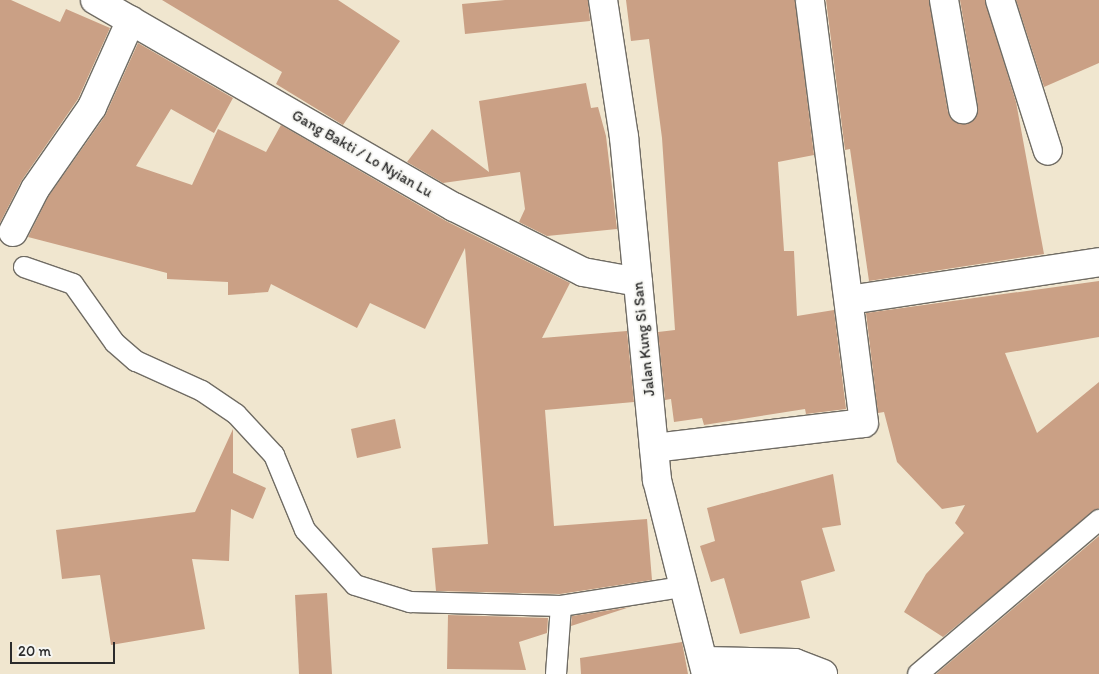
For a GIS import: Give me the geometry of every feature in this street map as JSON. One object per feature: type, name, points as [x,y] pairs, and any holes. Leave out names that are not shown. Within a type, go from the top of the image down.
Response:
[{"type":"street","name":"Gang Bakti / Lo Nyian Lu","points":[[95,0],[454,207],[583,272],[638,282]]},
{"type":"street","name":"Jalan Kung Si San","points":[[603,0],[624,137],[654,448],[683,587],[706,668]]},
{"type":"street","points":[[654,448],[864,423],[810,0]]},
{"type":"street","points":[[944,0],[962,109]]},
{"type":"street","points":[[1000,0],[1048,151]]},
{"type":"street","points":[[13,232],[35,189],[92,107],[131,20]]},
{"type":"street","points":[[849,300],[1099,262]]},
{"type":"street","points":[[706,668],[795,663],[824,674]]},
{"type":"lane","points":[[24,267],[73,284],[115,343],[136,361],[202,392],[236,414],[274,455],[305,530],[328,560],[355,585],[410,602],[561,606],[683,587]]},
{"type":"lane","points":[[918,674],[1099,520]]},
{"type":"lane","points":[[556,674],[561,606]]},
{"type":"building","points":[[0,0],[11,0],[60,22],[66,9],[110,28],[78,99],[22,180],[0,223]]},
{"type":"building","points":[[162,0],[338,0],[400,41],[343,125],[276,84],[282,72]]},
{"type":"building","points":[[505,0],[588,0],[590,21],[465,34],[462,4]]},
{"type":"building","points":[[626,0],[795,0],[814,155],[778,162],[784,251],[794,251],[797,316],[834,310],[846,409],[806,414],[805,409],[704,425],[702,418],[674,422],[671,399],[665,400],[658,332],[675,330],[662,138],[649,39],[631,41]]},
{"type":"building","points":[[826,0],[929,0],[948,112],[951,119],[965,124],[973,121],[978,107],[960,0],[985,0],[1016,102],[1044,254],[869,281],[850,149],[845,150]]},
{"type":"building","points":[[1016,0],[1099,0],[1099,63],[1044,87]]},
{"type":"building","points":[[138,43],[233,98],[214,133],[171,109],[136,166],[192,185],[218,129],[266,152],[281,125],[446,221],[570,283],[542,338],[627,331],[634,402],[545,410],[554,526],[647,519],[652,580],[560,594],[436,591],[432,548],[488,544],[465,248],[425,329],[370,303],[357,328],[271,284],[268,292],[228,295],[228,282],[167,279],[167,273],[28,237],[48,197],[105,116]]},
{"type":"building","points":[[586,83],[591,108],[598,107],[606,136],[617,229],[547,236],[519,222],[525,209],[520,172],[443,183],[407,162],[432,129],[489,172],[479,101]]},
{"type":"building","points":[[1099,281],[1099,337],[1005,353],[1037,433],[1099,382],[1099,508],[943,637],[904,612],[926,574],[964,533],[955,523],[965,505],[942,509],[897,462],[884,412],[878,413],[866,313]]},
{"type":"building","points":[[395,419],[401,448],[357,458],[351,429]]},
{"type":"building","points":[[233,429],[233,473],[266,488],[253,519],[231,509],[229,561],[192,559],[205,629],[111,645],[100,575],[62,579],[56,530],[195,512]]},
{"type":"building","points":[[833,474],[841,525],[822,528],[835,571],[801,581],[810,618],[740,634],[724,578],[711,582],[700,546],[715,541],[707,508]]},
{"type":"building","points":[[1099,536],[1099,674],[936,674]]},
{"type":"building","points":[[327,593],[332,674],[299,674],[295,595]]},
{"type":"building","points":[[630,607],[571,626],[572,616]]},
{"type":"building","points":[[448,615],[548,618],[547,633],[519,642],[526,670],[447,669]]},
{"type":"building","points":[[682,642],[688,674],[581,674],[580,658]]}]
